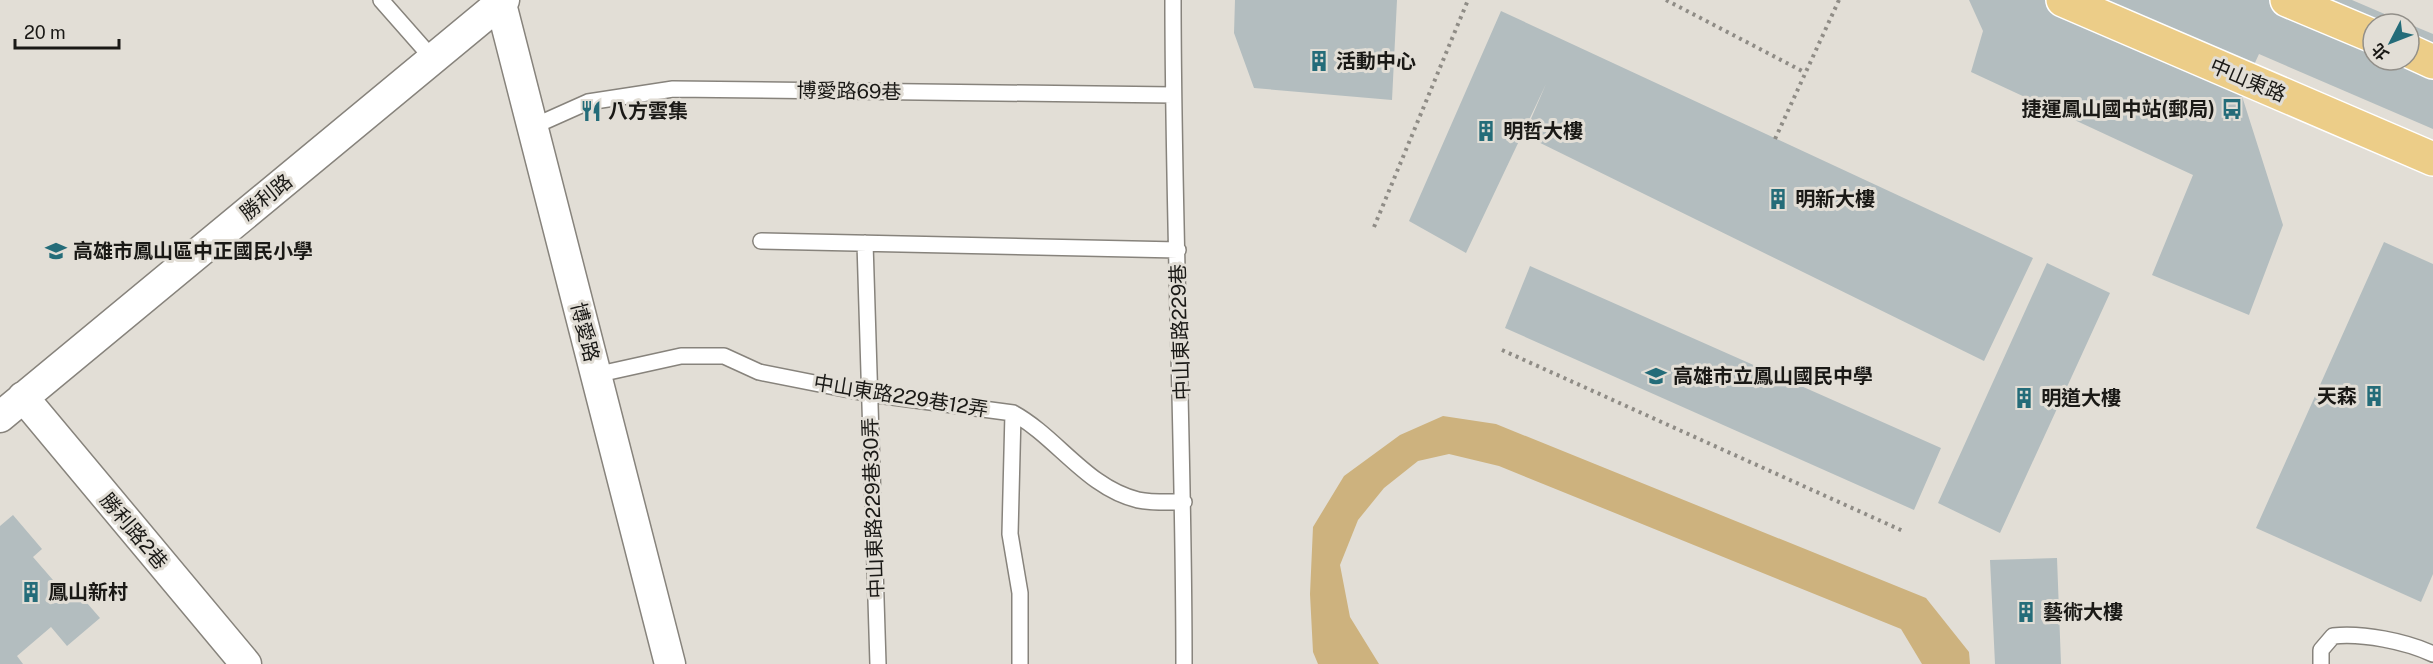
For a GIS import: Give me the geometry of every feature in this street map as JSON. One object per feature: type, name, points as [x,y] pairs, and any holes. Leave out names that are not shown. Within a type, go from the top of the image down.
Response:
[{"type":"main road","name":"中山東路","points":[[2063,0],[2433,159]]},
{"type":"main road","points":[[2287,0],[2361,31]]},
{"type":"street","name":"勝利路","points":[[0,417],[501,1]]},
{"type":"street","name":"博愛路","points":[[501,1],[670,664]]},
{"type":"street","name":"勝利路2巷","points":[[23,397],[246,664]]},
{"type":"lane","points":[[381,0],[433,59]]},
{"type":"lane","name":"中山東路229巷","points":[[1173,0],[1173,95],[1184,502],[1184,664]]},
{"type":"lane","name":"博愛路69巷","points":[[532,127],[588,102],[673,89],[1173,95]]},
{"type":"lane","points":[[760,241],[1178,250]]},
{"type":"lane","name":"中山東路229巷30弄","points":[[866,243],[878,664]]},
{"type":"lane","name":"中山東路229巷12弄","points":[[596,375],[681,356],[724,356],[759,372],[870,394],[1012,413],[1032,423],[1106,488],[1138,500],[1184,502]]},
{"type":"lane","points":[[1012,413],[1010,534],[1020,592],[1020,664]]},
{"type":"lane","points":[[2321,664],[2321,650],[2333,636],[2348,634],[2420,648],[2433,654]]},
{"type":"path","points":[[1374,227],[1468,0]]},
{"type":"path","points":[[1666,0],[1804,72]]},
{"type":"path","points":[[1775,139],[1839,0]]},
{"type":"path","points":[[1502,351],[1903,531]]},
{"type":"shaded area","points":[[1443,416],[1496,424],[1926,598],[1969,652],[1970,664],[1922,664],[1901,629],[1499,466],[1449,454],[1418,461],[1384,488],[1358,520],[1340,565],[1350,617],[1379,664],[1318,664],[1313,652],[1310,594],[1313,527],[1344,476],[1400,435]]},
{"type":"building","name":"活動中心","points":[[1235,0],[1397,0],[1392,100],[1254,88],[1234,33]]},
{"type":"building","points":[[1969,0],[2352,0],[2380,12],[2361,12],[2361,72],[2421,72],[2421,29],[2433,34],[2433,129],[2259,54],[2241,93],[2283,225],[2249,315],[2152,275],[2193,175],[1971,72],[1983,31]]},
{"type":"building","name":"明新大樓","points":[[1501,11],[2033,258],[1984,361],[1524,135],[1546,84],[1466,253],[1409,221]]},
{"type":"building","name":"天森","points":[[2384,242],[2433,264],[2433,574],[2421,602],[2256,528]]},
{"type":"building","name":"明道大樓","points":[[2047,263],[2110,293],[2000,533],[1938,503]]},
{"type":"building","points":[[1530,266],[1941,448],[1914,510],[1505,328]]},
{"type":"building","name":"鳳山新村","points":[[13,515],[42,549],[33,557],[66,595],[74,588],[100,618],[67,646],[51,627],[17,656],[23,664],[0,664],[0,526]]},
{"type":"building","name":"藝術大樓","points":[[2057,558],[2061,664],[1995,664],[1990,560]]},
{"type":"place","name":"活動中心","points":[[1319,61]]},
{"type":"place","name":"捷運鳳山國中站(郵局)","points":[[2232,109]]},
{"type":"place","name":"八方雲集","points":[[591,111]]},
{"type":"place","name":"明哲大樓","points":[[1486,131]]},
{"type":"place","name":"明新大樓","points":[[1778,199]]},
{"type":"place","name":"高雄市鳳山區中正國民小學","points":[[56,251]]},
{"type":"place","name":"高雄市立鳳山國民中學","points":[[1656,376]]},
{"type":"place","name":"天森","points":[[2374,396]]},
{"type":"place","name":"明道大樓","points":[[2024,398]]},
{"type":"place","name":"鳳山新村","points":[[31,592]]},
{"type":"place","name":"藝術大樓","points":[[2026,612]]}]
